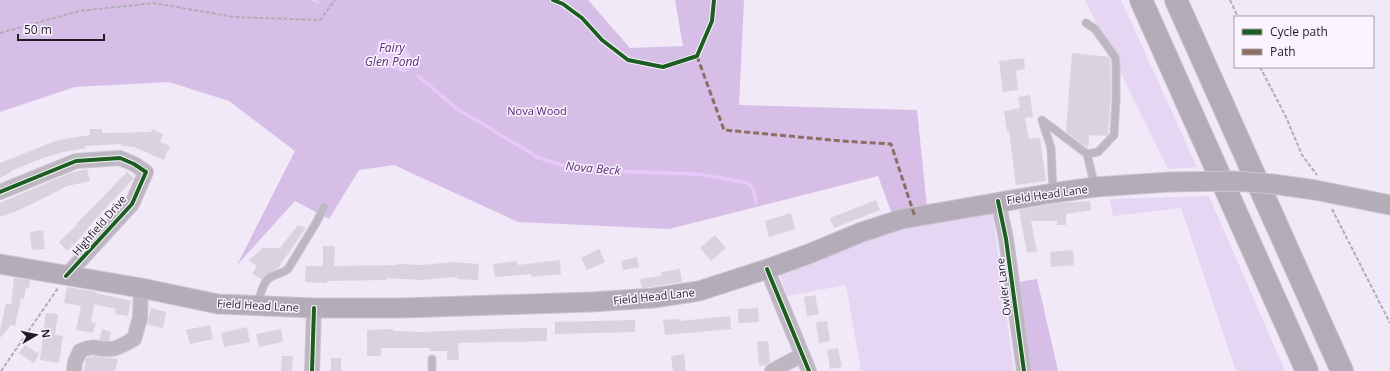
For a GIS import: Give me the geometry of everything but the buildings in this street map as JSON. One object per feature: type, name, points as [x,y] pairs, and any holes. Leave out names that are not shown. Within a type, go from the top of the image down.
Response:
[{"type":"highway","points":[[1141,0],[1307,371]]},
{"type":"highway","points":[[1176,0],[1342,371]]},
{"type":"main road","name":"Field Head Lane","points":[[0,264],[141,288],[218,304],[314,308],[402,308],[591,302],[653,298],[699,291],[767,269],[862,232],[902,219],[998,201],[1095,187],[1170,182],[1235,181],[1273,184],[1390,205]]},
{"type":"street","name":"Highfield Drive","points":[[0,192],[76,162],[120,158],[134,164],[146,172],[132,204],[66,276]]},
{"type":"street","name":"Owler Lane","points":[[998,201],[1006,239],[1024,371]]},
{"type":"street","points":[[767,269],[809,371]]},
{"type":"street","points":[[74,371],[75,362],[80,351],[90,346],[110,349],[122,346],[134,339],[140,318],[141,288]]},
{"type":"street","points":[[312,371],[314,308]]},
{"type":"street","points":[[772,371],[802,355]]},
{"type":"lane","points":[[1086,23],[1095,29],[1115,57],[1116,63],[1114,135],[1098,152],[1087,154]]},
{"type":"lane","points":[[1052,193],[1051,148],[1042,120],[1087,154],[1095,187]]},
{"type":"lane","points":[[257,306],[264,283],[272,276],[283,273],[288,269],[316,224],[324,207]]},
{"type":"lane","points":[[432,359],[432,371]]},
{"type":"path","points":[[0,33],[79,11],[154,3],[234,17],[320,20],[335,0]]},
{"type":"path","points":[[1230,0],[1238,16]]},
{"type":"path","points":[[1261,68],[1286,117],[1302,155],[1317,175],[1321,184],[1322,192],[1390,323]]},
{"type":"path","points":[[1,371],[66,276]]},
{"type":"shaded area","points":[[1085,0],[1121,0],[1197,167],[1168,169]]},
{"type":"shaded area","points":[[1209,196],[1285,371],[1236,371],[1181,208],[1113,216],[1110,199]]},
{"type":"shaded area","points":[[992,210],[1014,371],[861,371],[846,285],[787,296],[779,272],[901,225]]},
{"type":"green space","name":"Nova Wood","points":[[0,0],[588,0],[630,48],[683,46],[675,0],[744,0],[739,105],[917,110],[927,207],[892,214],[878,176],[669,229],[518,222],[394,165],[359,170],[329,219],[295,201],[237,265],[295,151],[229,101],[169,82],[75,87],[0,112]]},
{"type":"green space","points":[[1037,279],[1058,371],[1031,371],[1018,282]]},
{"type":"water","name":"Fairy Glen Pond","points":[[390,38],[406,49],[416,62],[405,73],[389,67],[376,56],[378,41]]},
{"type":"waterway","name":"Nova Beck","points":[[313,0],[318,2]]},
{"type":"waterway","name":"Nova Beck","points":[[418,76],[456,108],[539,158],[572,168],[607,171],[698,174],[747,183],[753,188],[756,203]]},
{"type":"marked path","points":[[697,56],[724,130],[891,144],[915,217]]},
{"type":"cycle path","points":[[553,0],[563,4],[582,18],[602,40],[628,60],[663,67],[697,56],[712,21],[714,0]]},
{"type":"cycle path","points":[[0,192],[76,161],[120,158],[134,164],[146,172],[132,204],[66,276]]},
{"type":"cycle path","points":[[998,201],[1006,239],[1024,371]]},
{"type":"cycle path","points":[[767,269],[809,371]]},
{"type":"cycle path","points":[[312,371],[314,308]]}]
